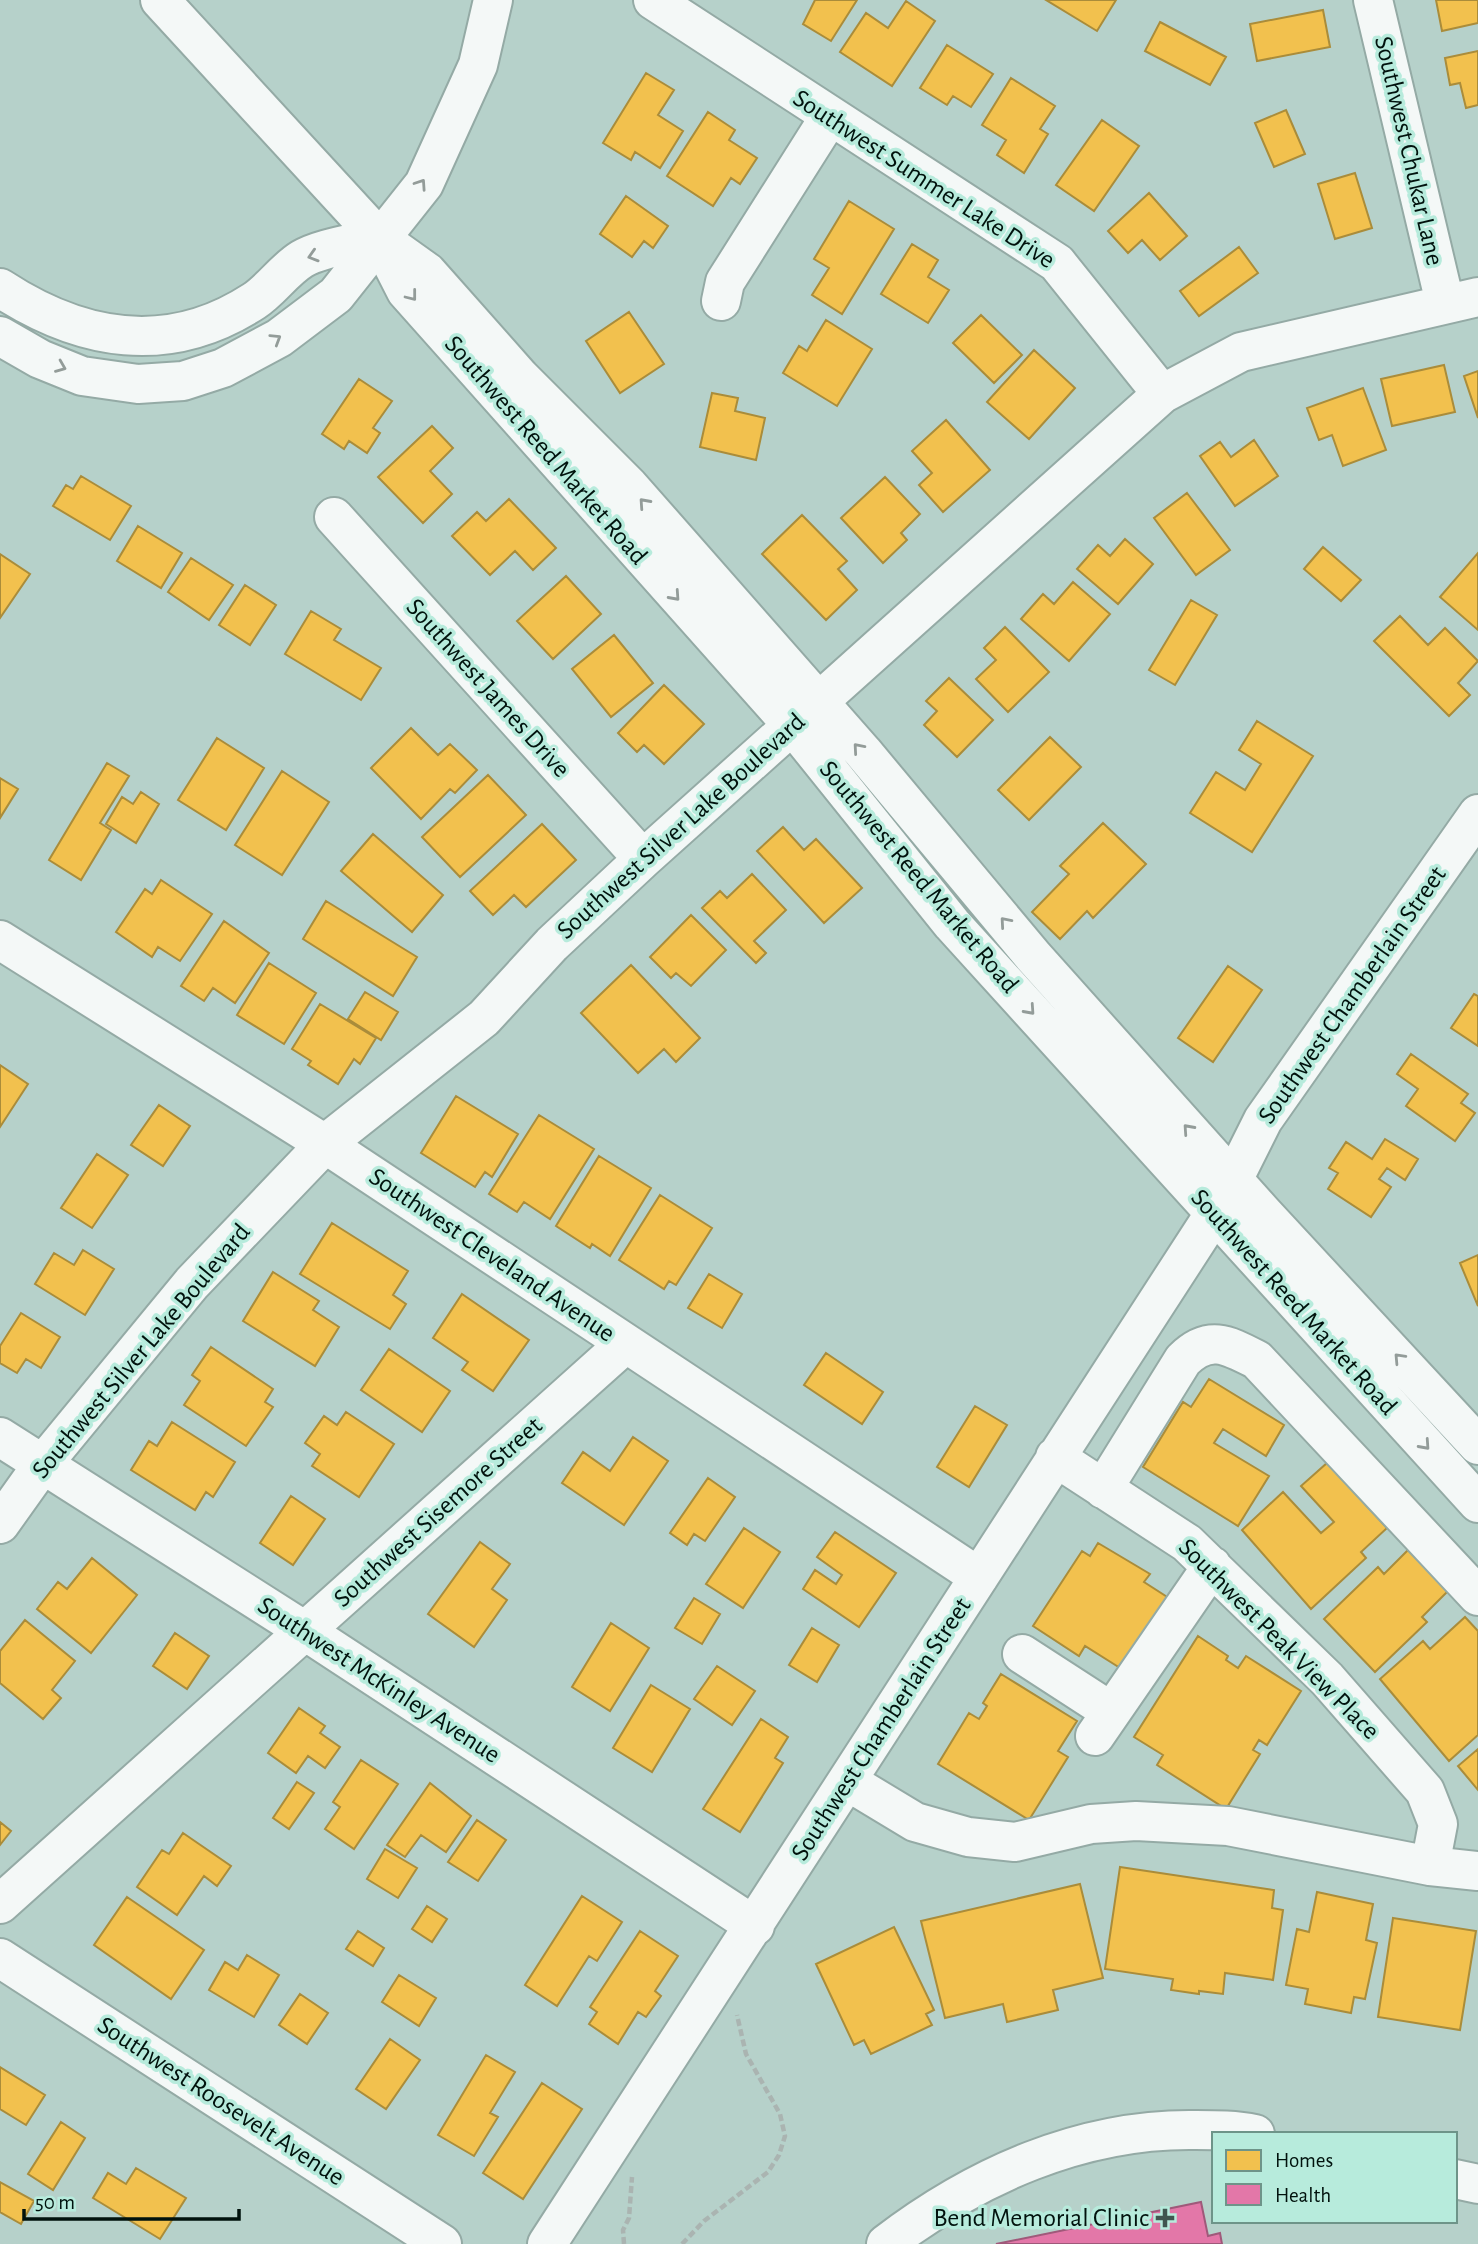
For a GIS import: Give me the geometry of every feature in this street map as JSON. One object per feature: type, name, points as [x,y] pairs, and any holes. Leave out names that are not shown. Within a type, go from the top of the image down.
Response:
[{"type":"main road","name":"Southwest Reed Market Road","points":[[160,0],[378,237],[406,291],[1034,956],[1233,1180],[1478,1445]]},
{"type":"main road","points":[[0,336],[40,359],[82,376],[138,384],[183,381],[223,368],[279,338],[335,295],[378,237],[424,184],[478,65],[493,0]]},
{"type":"main road","name":"Southwest Summer Lake Drive","points":[[653,0],[1057,263],[1162,394]]},
{"type":"main road","name":"Southwest Chukar Lane","points":[[1373,0],[1462,300]]},
{"type":"main road","points":[[721,301],[725,282],[830,116]]},
{"type":"main road","points":[[0,288],[26,305],[73,326],[111,336],[167,335],[225,317],[256,300],[302,259],[378,237]]},
{"type":"main road","name":"Southwest Silver Lake Boulevard","points":[[0,1524],[42,1465],[191,1283],[325,1144],[484,1018],[552,944],[643,859],[1162,394],[1241,352],[1462,300]]},
{"type":"main road","name":"Southwest James Drive","points":[[334,517],[643,859]]},
{"type":"main road","name":"Southwest Reed Market Road","points":[[805,714],[952,924],[1478,1503]]},
{"type":"main road","name":"Southwest Chamberlain Street","points":[[1233,1180],[1262,1120],[1478,814]]},
{"type":"main road","name":"Southwest Cleveland Avenue","points":[[0,940],[325,1144],[979,1577]]},
{"type":"main road","name":"Southwest Chamberlain Street","points":[[547,2244],[1214,1214]]},
{"type":"main road","name":"Southwest Sisemore Street","points":[[0,1904],[625,1344]]},
{"type":"main road","points":[[1103,1489],[1183,1360],[1194,1349],[1206,1344],[1230,1346],[1257,1360],[1478,1596]]},
{"type":"main road","name":"Southwest McKinley Avenue","points":[[0,1437],[305,1631],[755,1926]]},
{"type":"main road","name":"Southwest Peak View Place","points":[[1055,1458],[1187,1543],[1326,1679],[1425,1791],[1438,1825],[1430,1866]]},
{"type":"main road","points":[[1022,1654],[1102,1724],[1212,1566]]},
{"type":"main road","points":[[847,1781],[915,1822],[968,1836],[1014,1842],[1091,1824],[1136,1821],[1228,1826],[1430,1866],[1478,1871]]},
{"type":"main road","name":"Southwest Roosevelt Avenue","points":[[0,1958],[442,2244]]},
{"type":"main road","points":[[886,2244],[930,2210],[1003,2171],[1068,2148],[1125,2134],[1177,2130],[1216,2132]]},
{"type":"main road","points":[[1457,2179],[1478,2184]]},
{"type":"path","points":[[682,2244],[704,2221],[768,2172],[779,2155],[785,2136],[780,2114],[746,2054],[737,2015]]},
{"type":"path","points":[[624,2244],[623,2230],[629,2218],[632,2176]]},
{"type":"building: Homes","points":[[815,0],[857,0],[831,41],[803,24]]},
{"type":"building: Homes","points":[[1046,0],[1116,0],[1097,31]]},
{"type":"building: Homes","points":[[1436,0],[1478,0],[1478,23],[1442,31]]},
{"type":"building: Homes","points":[[906,1],[935,21],[892,86],[840,52],[866,13],[888,28]]},
{"type":"building: Homes","points":[[1323,10],[1330,47],[1257,61],[1250,24]]},
{"type":"building: Homes","points":[[1160,22],[1226,57],[1210,85],[1145,51]]},
{"type":"building: Homes","points":[[947,45],[993,74],[971,107],[953,96],[947,105],[920,88]]},
{"type":"building: Homes","points":[[1478,51],[1478,105],[1466,108],[1460,83],[1450,85],[1445,58]]},
{"type":"building: Homes","points":[[646,73],[674,90],[658,115],[683,131],[660,168],[635,152],[631,160],[603,143]]},
{"type":"building: Homes","points":[[1011,78],[1055,106],[1040,129],[1048,134],[1024,173],[997,155],[1006,140],[982,125]]},
{"type":"building: Homes","points":[[1286,110],[1305,154],[1274,167],[1255,123]]},
{"type":"building: Homes","points":[[708,112],[735,130],[729,140],[757,158],[740,184],[731,178],[713,206],[667,176]]},
{"type":"building: Homes","points":[[1102,120],[1139,146],[1094,211],[1056,185]]},
{"type":"building: Homes","points":[[1355,173],[1372,228],[1335,239],[1318,184]]},
{"type":"building: Homes","points":[[1149,193],[1187,236],[1160,260],[1142,240],[1128,253],[1108,231]]},
{"type":"building: Homes","points":[[626,196],[668,226],[653,248],[644,241],[632,257],[600,234]]},
{"type":"building: Homes","points":[[849,201],[894,229],[842,314],[812,295],[829,268],[814,259]]},
{"type":"building: Homes","points":[[912,244],[938,260],[928,277],[949,290],[928,323],[881,294]]},
{"type":"building: Homes","points":[[1239,247],[1258,273],[1199,316],[1180,291]]},
{"type":"building: Homes","points":[[629,312],[664,364],[620,393],[586,341]]},
{"type":"building: Homes","points":[[981,315],[1022,355],[994,383],[953,343]]},
{"type":"building: Homes","points":[[826,320],[872,349],[837,406],[783,373],[799,346],[807,351]]},
{"type":"building: Homes","points":[[1034,350],[1075,388],[1029,439],[987,402]]},
{"type":"building: Homes","points":[[1444,365],[1455,412],[1392,426],[1381,379]]},
{"type":"building: Homes","points":[[1478,371],[1478,418],[1464,376]]},
{"type":"building: Homes","points":[[359,379],[392,401],[373,428],[380,433],[367,453],[349,441],[344,449],[322,434]]},
{"type":"building: Homes","points":[[1363,388],[1386,450],[1343,466],[1332,435],[1319,440],[1307,408]]},
{"type":"building: Homes","points":[[712,393],[738,398],[735,411],[765,418],[756,460],[700,447]]},
{"type":"building: Homes","points":[[946,420],[990,470],[943,512],[919,485],[932,473],[912,451]]},
{"type":"building: Homes","points":[[432,426],[453,448],[430,471],[452,494],[423,523],[378,477]]},
{"type":"building: Homes","points":[[1254,440],[1278,476],[1235,506],[1200,456],[1220,442],[1231,457]]},
{"type":"building: Homes","points":[[81,476],[131,506],[110,540],[53,506],[66,485],[73,489]]},
{"type":"building: Homes","points":[[885,477],[920,514],[901,533],[907,540],[883,563],[841,518]]},
{"type":"building: Homes","points":[[1187,493],[1230,550],[1196,575],[1154,518]]},
{"type":"building: Homes","points":[[509,499],[556,548],[533,570],[515,551],[490,575],[452,536],[477,512],[486,521]]},
{"type":"building: Homes","points":[[802,515],[847,561],[838,569],[857,590],[826,620],[762,554]]},
{"type":"building: Homes","points":[[138,526],[182,553],[161,588],[117,561]]},
{"type":"building: Homes","points":[[1125,539],[1153,564],[1118,604],[1077,569],[1098,545],[1110,556]]},
{"type":"building: Homes","points":[[1323,547],[1361,580],[1341,601],[1304,569]]},
{"type":"building: Homes","points":[[1478,553],[1478,630],[1440,597]]},
{"type":"building: Homes","points":[[0,554],[30,574],[0,618]]},
{"type":"building: Homes","points":[[191,558],[233,585],[209,620],[168,592]]},
{"type":"building: Homes","points":[[566,576],[601,614],[553,659],[517,621]]},
{"type":"building: Homes","points":[[1073,582],[1110,614],[1069,661],[1021,619],[1043,594],[1054,604]]},
{"type":"building: Homes","points":[[245,585],[276,605],[250,645],[219,625]]},
{"type":"building: Homes","points":[[1191,600],[1217,615],[1175,685],[1149,670]]},
{"type":"building: Homes","points":[[311,611],[341,629],[334,640],[381,668],[361,700],[285,654]]},
{"type":"building: Homes","points":[[1400,616],[1428,645],[1445,628],[1478,661],[1458,683],[1470,695],[1449,716],[1374,641]]},
{"type":"building: Homes","points":[[1005,627],[1049,672],[1008,712],[976,679],[996,660],[984,648]]},
{"type":"building: Homes","points":[[614,635],[653,683],[611,717],[572,669]]},
{"type":"building: Homes","points":[[949,678],[993,720],[957,757],[924,725],[937,711],[926,701]]},
{"type":"building: Homes","points":[[664,685],[704,724],[664,764],[644,745],[637,752],[618,733]]},
{"type":"building: Homes","points":[[1257,721],[1313,756],[1252,852],[1190,813],[1216,772],[1245,790],[1261,764],[1239,750]]},
{"type":"building: Homes","points":[[411,728],[438,755],[450,744],[477,770],[455,793],[450,789],[421,819],[371,768]]},
{"type":"building: Homes","points":[[1050,737],[1081,767],[1029,820],[998,790]]},
{"type":"building: Homes","points":[[217,738],[264,768],[226,830],[178,800]]},
{"type":"building: Homes","points":[[107,763],[129,776],[100,823],[111,830],[81,880],[49,860]]},
{"type":"building: Homes","points":[[282,771],[329,802],[282,875],[235,845]]},
{"type":"building: Homes","points":[[488,775],[526,815],[460,877],[422,837]]},
{"type":"building: Homes","points":[[0,778],[18,789],[0,818]]},
{"type":"building: Homes","points":[[141,792],[159,804],[136,843],[106,824],[122,797],[133,804]]},
{"type":"building: Homes","points":[[1103,823],[1146,864],[1093,918],[1087,911],[1060,939],[1032,912],[1069,874],[1060,866]]},
{"type":"building: Homes","points":[[542,824],[576,860],[526,907],[514,895],[493,915],[470,891]]},
{"type":"building: Homes","points":[[783,827],[804,850],[816,839],[862,888],[824,923],[757,851]]},
{"type":"building: Homes","points":[[373,834],[443,895],[412,932],[341,871]]},
{"type":"building: Homes","points":[[752,874],[786,910],[754,941],[766,953],[756,963],[702,908],[720,891],[727,898]]},
{"type":"building: Homes","points":[[161,880],[212,914],[180,961],[158,947],[152,957],[116,932],[145,889],[152,894]]},
{"type":"building: Homes","points":[[326,901],[417,957],[393,996],[303,939]]},
{"type":"building: Homes","points":[[691,915],[726,950],[691,986],[676,973],[671,978],[650,957]]},
{"type":"building: Homes","points":[[224,921],[269,953],[235,1003],[213,988],[204,1001],[181,986]]},
{"type":"building: Homes","points":[[269,963],[316,993],[284,1044],[237,1015]]},
{"type":"building: Homes","points":[[631,965],[700,1038],[676,1062],[664,1049],[638,1073],[581,1013]]},
{"type":"building: Homes","points":[[1228,966],[1262,990],[1213,1062],[1178,1038]]},
{"type":"building: Homes","points":[[365,992],[398,1012],[381,1040],[348,1019]]},
{"type":"building: Homes","points":[[1474,994],[1478,996],[1478,1046],[1451,1028]]},
{"type":"building: Homes","points":[[320,1004],[376,1038],[360,1064],[354,1059],[338,1084],[308,1065],[311,1061],[292,1049]]},
{"type":"building: Homes","points":[[1411,1054],[1468,1094],[1461,1103],[1475,1113],[1455,1141],[1406,1106],[1418,1089],[1397,1074]]},
{"type":"building: Homes","points":[[0,1065],[28,1084],[0,1127]]},
{"type":"building: Homes","points":[[456,1096],[518,1134],[492,1177],[485,1172],[475,1187],[421,1153]]},
{"type":"building: Homes","points":[[159,1105],[190,1126],[163,1166],[131,1145]]},
{"type":"building: Homes","points":[[539,1115],[594,1149],[550,1219],[524,1202],[517,1212],[489,1194]]},
{"type":"building: Homes","points":[[1385,1139],[1418,1159],[1405,1180],[1387,1168],[1379,1179],[1391,1187],[1371,1217],[1328,1189],[1338,1173],[1329,1168],[1346,1142],[1372,1159]]},
{"type":"building: Homes","points":[[97,1154],[128,1175],[92,1228],[61,1208]]},
{"type":"building: Homes","points":[[599,1156],[651,1188],[610,1256],[592,1244],[590,1248],[556,1226]]},
{"type":"building: Homes","points":[[660,1195],[712,1228],[676,1285],[669,1281],[664,1289],[619,1260]]},
{"type":"building: Homes","points":[[332,1223],[408,1271],[393,1295],[406,1304],[390,1329],[300,1274]]},
{"type":"building: Homes","points":[[83,1250],[114,1269],[85,1315],[35,1284],[54,1253],[74,1265]]},
{"type":"building: Homes","points":[[1478,1255],[1478,1306],[1460,1263]]},
{"type":"building: Homes","points":[[273,1272],[319,1301],[313,1310],[339,1327],[315,1366],[243,1321]]},
{"type":"building: Homes","points":[[709,1274],[742,1294],[722,1328],[688,1308]]},
{"type":"building: Homes","points":[[462,1294],[529,1340],[493,1391],[462,1370],[468,1362],[433,1338]]},
{"type":"building: Homes","points":[[21,1313],[60,1337],[41,1368],[26,1359],[17,1373],[0,1363],[0,1346]]},
{"type":"building: Homes","points":[[211,1347],[273,1389],[265,1402],[273,1407],[246,1446],[184,1405],[200,1381],[192,1375]]},
{"type":"building: Homes","points":[[389,1349],[450,1391],[422,1432],[361,1390]]},
{"type":"building: Homes","points":[[826,1353],[883,1392],[862,1424],[804,1385]]},
{"type":"building: Homes","points":[[1209,1379],[1284,1425],[1266,1456],[1223,1429],[1214,1443],[1269,1476],[1238,1526],[1143,1467],[1183,1402],[1191,1407]]},
{"type":"building: Homes","points":[[975,1406],[1007,1425],[969,1487],[937,1467]]},
{"type":"building: Homes","points":[[346,1412],[394,1444],[359,1497],[312,1466],[320,1454],[305,1443],[324,1416],[337,1425]]},
{"type":"building: Homes","points":[[172,1422],[235,1462],[213,1497],[206,1492],[195,1510],[131,1470],[149,1441],[157,1446]]},
{"type":"building: Homes","points":[[633,1437],[668,1461],[624,1525],[562,1483],[583,1452],[610,1471]]},
{"type":"building: Homes","points":[[1327,1463],[1387,1528],[1361,1552],[1366,1558],[1311,1609],[1242,1530],[1283,1492],[1321,1533],[1334,1522],[1301,1486]]},
{"type":"building: Homes","points":[[708,1478],[735,1497],[705,1541],[694,1534],[687,1545],[670,1533]]},
{"type":"building: Homes","points":[[291,1496],[325,1519],[293,1565],[260,1543]]},
{"type":"building: Homes","points":[[744,1528],[780,1552],[743,1608],[706,1584]]},
{"type":"building: Homes","points":[[835,1532],[896,1573],[859,1627],[803,1589],[815,1570],[836,1584],[842,1575],[817,1557]]},
{"type":"building: Homes","points":[[480,1542],[510,1564],[492,1589],[507,1600],[474,1647],[428,1614]]},
{"type":"building: Homes","points":[[1098,1543],[1150,1574],[1144,1582],[1175,1602],[1128,1673],[1085,1646],[1079,1656],[1033,1626],[1082,1551],[1090,1556]]},
{"type":"building: Homes","points":[[1408,1550],[1448,1591],[1422,1617],[1427,1622],[1375,1672],[1324,1619],[1378,1567],[1384,1574]]},
{"type":"building: Homes","points":[[92,1558],[137,1595],[91,1653],[37,1609],[58,1582],[67,1589]]},
{"type":"building: Homes","points":[[694,1598],[720,1614],[702,1644],[675,1628]]},
{"type":"building: Homes","points":[[1465,1617],[1478,1631],[1478,1735],[1449,1761],[1380,1679],[1423,1641],[1430,1649]]},
{"type":"building: Homes","points":[[25,1620],[75,1661],[52,1690],[61,1698],[43,1719],[0,1683],[0,1651]]},
{"type":"building: Homes","points":[[611,1623],[649,1648],[610,1711],[572,1687]]},
{"type":"building: Homes","points":[[812,1628],[839,1645],[817,1682],[789,1665]]},
{"type":"building: Homes","points":[[175,1633],[209,1656],[187,1689],[153,1666]]},
{"type":"building: Homes","points":[[1198,1636],[1228,1656],[1226,1660],[1238,1668],[1246,1656],[1301,1691],[1267,1745],[1259,1740],[1253,1750],[1260,1754],[1226,1809],[1157,1765],[1163,1755],[1134,1737]]},
{"type":"building: Homes","points":[[717,1666],[755,1691],[732,1725],[694,1699]]},
{"type":"building: Homes","points":[[1001,1674],[1077,1721],[1058,1751],[1068,1757],[1029,1820],[938,1764],[969,1713],[979,1719],[987,1706],[983,1703]]},
{"type":"building: Homes","points":[[651,1685],[690,1709],[652,1772],[613,1748]]},
{"type":"building: Homes","points":[[299,1708],[325,1726],[320,1733],[340,1747],[325,1768],[308,1756],[296,1773],[268,1753]]},
{"type":"building: Homes","points":[[761,1719],[788,1737],[775,1758],[783,1763],[740,1832],[703,1809]]},
{"type":"building: Homes","points":[[1478,1749],[1478,1790],[1458,1766]]},
{"type":"building: Homes","points":[[361,1760],[398,1784],[354,1849],[325,1829],[340,1807],[333,1802]]},
{"type":"building: Homes","points":[[297,1782],[314,1793],[289,1829],[273,1818]]},
{"type":"building: Homes","points":[[430,1783],[471,1816],[446,1852],[421,1835],[405,1857],[387,1845]]},
{"type":"building: Homes","points":[[477,1820],[506,1840],[478,1881],[448,1862]]},
{"type":"building: Homes","points":[[0,1822],[11,1831],[0,1845]]},
{"type":"building: Homes","points":[[183,1833],[231,1866],[217,1886],[204,1876],[177,1915],[137,1887],[162,1850],[169,1854]]},
{"type":"building: Homes","points":[[385,1849],[417,1868],[398,1898],[367,1879]]},
{"type":"building: Homes","points":[[1120,1867],[1274,1890],[1272,1908],[1283,1910],[1273,1980],[1225,1973],[1223,1994],[1199,1991],[1199,1994],[1171,1990],[1173,1979],[1105,1969]]},
{"type":"building: Homes","points":[[1080,1884],[1103,1978],[1053,1990],[1058,2010],[1007,2022],[1003,2004],[945,2018],[921,1921]]},
{"type":"building: Homes","points":[[1317,1892],[1373,1904],[1366,1940],[1377,1943],[1365,1999],[1354,1997],[1351,2013],[1305,2004],[1308,1989],[1286,1985],[1297,1929],[1309,1932]]},
{"type":"building: Homes","points":[[582,1896],[622,1922],[597,1961],[589,1956],[557,2006],[525,1985]]},
{"type":"building: Homes","points":[[127,1897],[204,1950],[171,1999],[94,1945]]},
{"type":"building: Homes","points":[[427,1906],[447,1919],[432,1942],[412,1929]]},
{"type":"building: Homes","points":[[1393,1918],[1476,1931],[1460,2030],[1378,2017]]},
{"type":"building: Homes","points":[[894,1927],[934,2010],[926,2014],[932,2025],[871,2054],[864,2040],[854,2045],[816,1964]]},
{"type":"building: Homes","points":[[358,1931],[384,1948],[373,1966],[346,1949]]},
{"type":"building: Homes","points":[[640,1931],[678,1956],[655,1991],[661,1996],[646,2017],[638,2012],[618,2044],[589,2024],[597,2012],[590,2007]]},
{"type":"building: Homes","points":[[247,1955],[279,1975],[254,2017],[209,1990],[225,1962],[238,1970]]},
{"type":"building: Homes","points":[[399,1975],[436,1998],[419,2026],[382,2002]]},
{"type":"building: Homes","points":[[300,1994],[328,2013],[307,2044],[279,2025]]},
{"type":"building: Homes","points":[[390,2039],[420,2060],[386,2109],[356,2089]]},
{"type":"building: Homes","points":[[486,2055],[515,2072],[490,2113],[498,2117],[474,2156],[438,2135]]},
{"type":"building: Homes","points":[[0,2067],[45,2095],[26,2125],[0,2109]]},
{"type":"building: Homes","points":[[542,2083],[582,2109],[523,2199],[483,2173]]},
{"type":"building: Homes","points":[[61,2122],[85,2138],[53,2190],[28,2174]]},
{"type":"building: Homes","points":[[136,2168],[186,2198],[160,2239],[93,2198],[108,2173],[126,2184]]},
{"type":"building: Homes","points":[[0,2182],[34,2201],[21,2224],[0,2212]]},
{"type":"building: Health","name":"Bend Memorial Clinic","points":[[1201,2202],[1208,2236],[1220,2233],[1222,2244],[996,2244]]},
{"type":"place","name":"Bend Memorial Clinic","points":[[1165,2218]]}]
